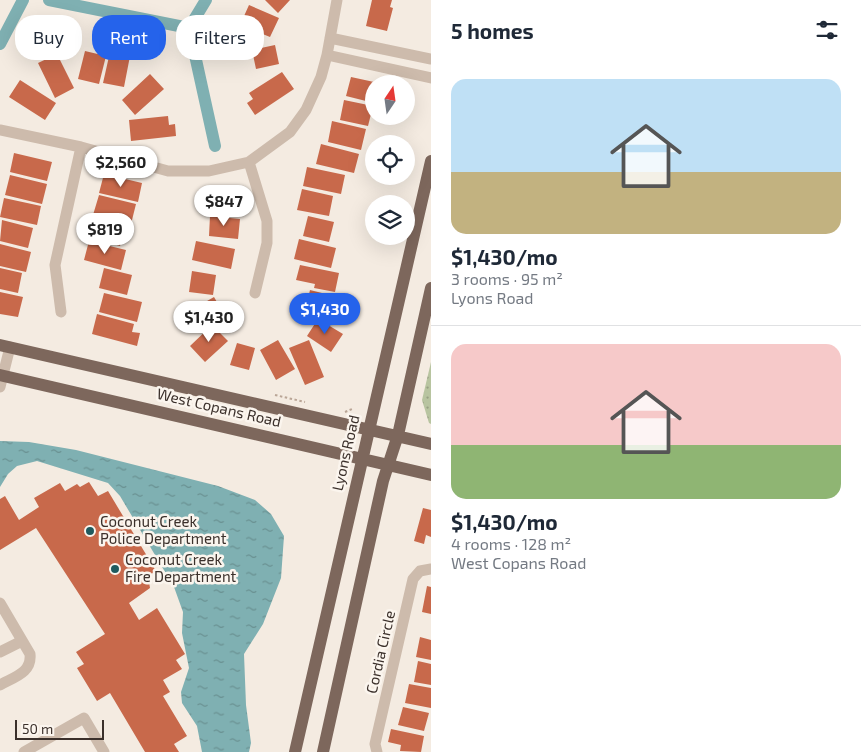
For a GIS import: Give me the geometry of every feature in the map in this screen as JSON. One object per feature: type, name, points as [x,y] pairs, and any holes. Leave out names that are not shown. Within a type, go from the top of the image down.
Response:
[{"type":"main road","name":"Lyons Road","points":[[295,752],[368,428],[431,161]]},
{"type":"main road","points":[[323,752],[388,464],[398,435],[431,288]]},
{"type":"main road","name":"West Copans Road","points":[[5,346],[431,444]]},
{"type":"main road","name":"West Copans Road","points":[[1,379],[362,458],[431,475]]},
{"type":"street","points":[[0,130],[81,147],[168,171],[209,171],[249,162],[290,132],[300,117],[320,76],[327,56],[337,0]]},
{"type":"street","points":[[330,38],[431,59]]},
{"type":"street","points":[[327,56],[431,78]]},
{"type":"street","points":[[61,312],[55,265],[81,147]]},
{"type":"street","points":[[249,162],[267,220],[267,242],[255,294]]},
{"type":"street","points":[[1,379],[5,346]]},
{"type":"street","name":"Cordia Circle","points":[[377,752],[375,744],[413,579],[420,571],[431,569]]},
{"type":"street","points":[[0,603],[30,654],[29,667],[0,685]]},
{"type":"street","points":[[0,652],[22,641]]},
{"type":"street","points":[[24,752],[84,718],[104,752]]},
{"type":"green space","points":[[431,362],[431,424],[429,423],[422,400]]},
{"type":"water","points":[[0,441],[29,442],[76,450],[218,486],[255,500],[271,514],[284,536],[281,578],[263,624],[244,654],[246,705],[251,743],[249,752],[202,752],[197,726],[182,703],[181,692],[189,668],[182,633],[183,612],[174,587],[120,496],[108,483],[37,461],[17,466],[8,474],[0,487]]},
{"type":"building","points":[[265,0],[290,0],[278,13]]},
{"type":"building","points":[[372,0],[392,0],[390,7],[393,8],[387,31],[366,26]]},
{"type":"building","points":[[249,5],[279,18],[270,37],[264,35],[264,15],[244,15]]},
{"type":"building","points":[[275,45],[279,64],[256,69],[254,60],[264,60],[264,47]]},
{"type":"building","points":[[85,51],[92,53],[92,60],[105,60],[99,84],[78,79]]},
{"type":"building","points":[[44,60],[60,60],[74,88],[55,98],[38,63]]},
{"type":"building","points":[[108,60],[129,60],[124,87],[103,83]]},
{"type":"building","points":[[282,72],[294,89],[255,115],[247,103],[253,99],[249,93]]},
{"type":"building","points":[[150,74],[164,89],[135,115],[122,100]]},
{"type":"building","points":[[351,77],[365,80],[365,101],[346,96]]},
{"type":"building","points":[[20,80],[56,103],[45,120],[9,97]]},
{"type":"building","points":[[344,100],[365,104],[365,125],[368,126],[340,120]]},
{"type":"building","points":[[168,116],[169,125],[175,124],[176,136],[131,141],[129,120]]},
{"type":"building","points":[[332,121],[366,129],[361,150],[328,142]]},
{"type":"building","points":[[321,144],[359,154],[354,173],[316,164]]},
{"type":"building","points":[[14,153],[52,162],[47,181],[10,172]]},
{"type":"building","points":[[307,167],[345,175],[341,194],[303,186]]},
{"type":"building","points":[[104,174],[142,183],[138,202],[99,193]]},
{"type":"building","points":[[10,175],[47,184],[42,204],[5,195]]},
{"type":"building","points":[[302,189],[333,196],[329,216],[297,210]]},
{"type":"building","points":[[198,190],[234,191],[234,209],[198,211]]},
{"type":"building","points":[[99,195],[136,204],[131,224],[93,215]]},
{"type":"building","points":[[4,198],[41,206],[37,225],[0,217]]},
{"type":"building","points":[[210,216],[240,219],[238,239],[209,236]]},
{"type":"building","points":[[308,216],[334,222],[329,242],[303,236]]},
{"type":"building","points":[[98,218],[125,225],[120,246],[93,238]]},
{"type":"building","points":[[2,220],[33,228],[28,248],[0,241]]},
{"type":"building","points":[[299,239],[336,248],[331,268],[294,259]]},
{"type":"building","points":[[89,241],[126,250],[121,270],[84,260]]},
{"type":"building","points":[[196,241],[235,249],[231,269],[192,260]]},
{"type":"building","points":[[0,244],[31,252],[26,272],[0,266]]},
{"type":"building","points":[[300,265],[339,273],[335,292],[314,288],[315,284],[296,280]]},
{"type":"building","points":[[0,268],[22,273],[18,293],[0,289]]},
{"type":"building","points":[[104,268],[132,275],[127,295],[99,288]]},
{"type":"building","points":[[192,271],[216,275],[213,295],[189,292]]},
{"type":"building","points":[[310,290],[338,297],[333,318],[305,311]]},
{"type":"building","points":[[0,292],[23,297],[18,317],[0,314]]},
{"type":"building","points":[[104,293],[142,302],[137,322],[99,312]]},
{"type":"building","points":[[214,297],[224,314],[191,333],[181,316]]},
{"type":"building","points":[[97,314],[134,324],[132,332],[140,333],[137,346],[92,334]]},
{"type":"building","points":[[318,319],[343,334],[331,352],[307,336]]},
{"type":"building","points":[[212,325],[228,341],[205,362],[190,346]]},
{"type":"building","points":[[278,340],[295,369],[276,380],[260,350]]},
{"type":"building","points":[[309,340],[324,377],[305,385],[289,348]]},
{"type":"building","points":[[237,343],[255,348],[249,370],[230,365]]},
{"type":"building","points":[[89,482],[98,496],[108,491],[156,571],[148,576],[150,588],[129,603],[139,620],[157,608],[185,654],[176,660],[182,669],[163,680],[170,692],[163,696],[187,736],[174,744],[179,752],[145,752],[110,693],[97,701],[77,668],[84,664],[76,652],[105,634],[36,528],[0,550],[0,499],[5,496],[19,520],[39,507],[34,498],[60,483],[65,491],[77,484],[80,487]]},
{"type":"building","points":[[423,508],[431,510],[431,537],[426,535],[424,544],[414,541]]},
{"type":"building","points":[[427,586],[431,587],[431,614],[422,612]]},
{"type":"building","points":[[420,637],[431,640],[431,660],[416,657]]},
{"type":"building","points":[[418,661],[431,664],[431,685],[414,682]]},
{"type":"building","points":[[409,684],[431,688],[431,708],[405,703]]},
{"type":"building","points":[[403,707],[429,713],[424,731],[398,725]]},
{"type":"building","points":[[391,729],[424,736],[421,752],[400,751],[401,745],[388,742]]},
{"type":"waterway","points":[[0,44],[23,0]]},
{"type":"waterway","points":[[49,0],[189,28],[215,146]]},
{"type":"waterway","points":[[197,15],[206,0]]},
{"type":"place","name":"Coconut Creek Police Department","points":[[90,531]]},
{"type":"place","name":"Coconut Creek Fire Department","points":[[115,569]]}]
